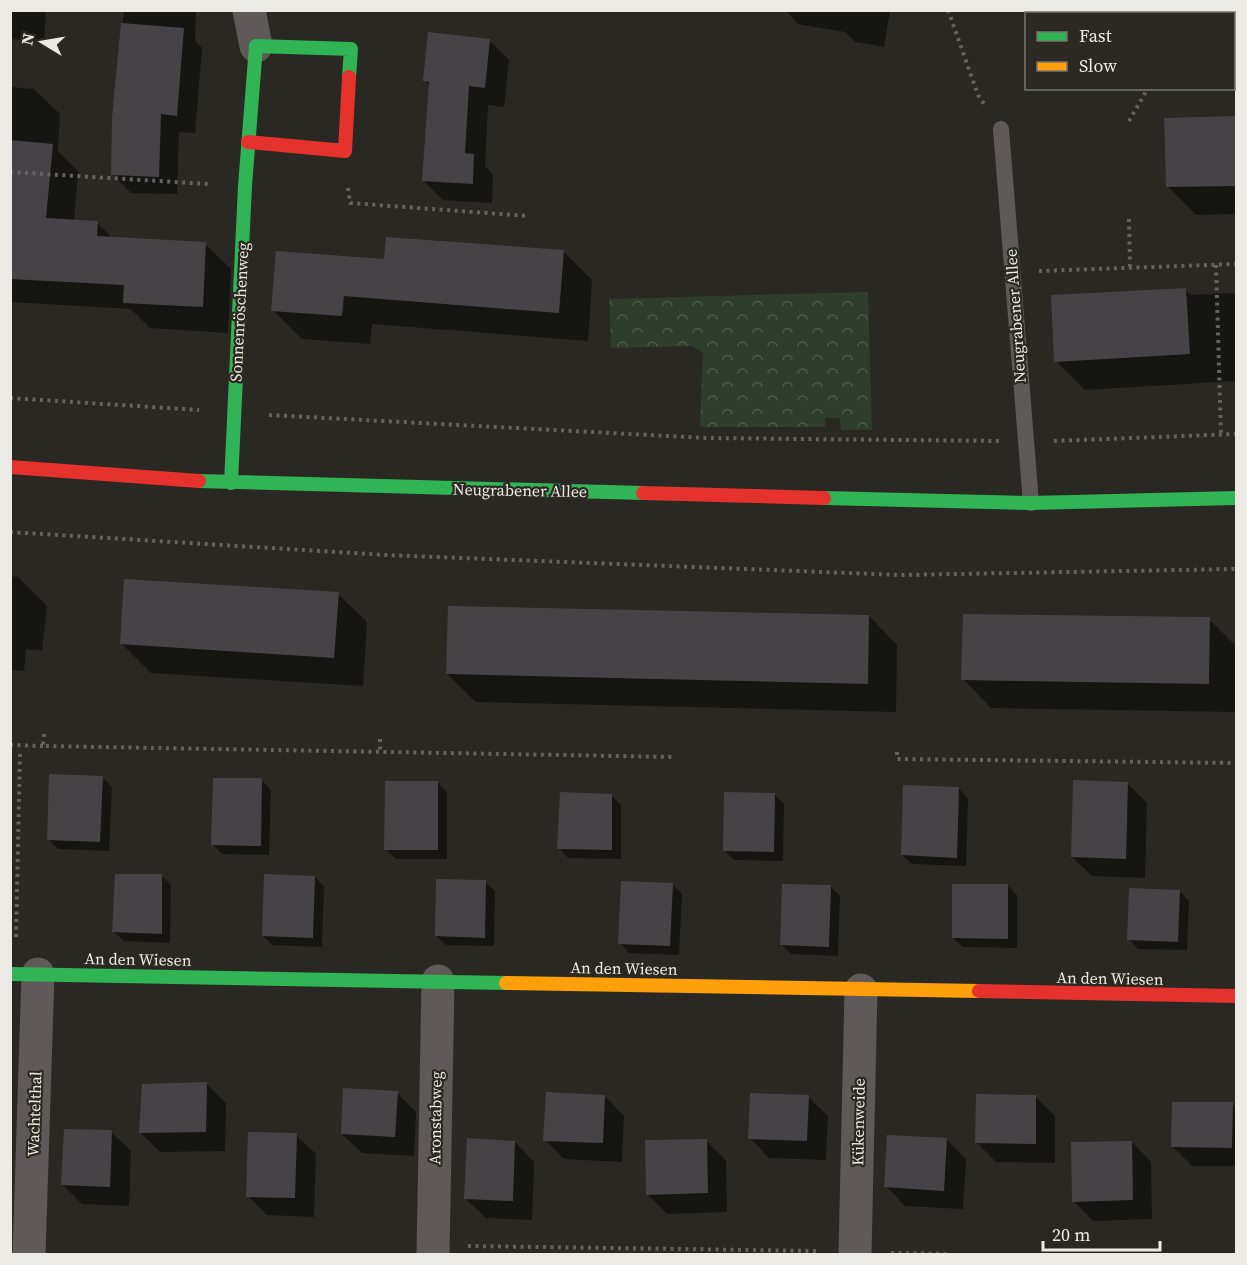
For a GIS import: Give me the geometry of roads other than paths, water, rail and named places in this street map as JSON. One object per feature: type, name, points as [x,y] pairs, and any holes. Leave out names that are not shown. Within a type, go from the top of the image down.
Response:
[{"type":"street","name":"Sonnenröschenweg","points":[[231,483],[245,186],[256,46],[249,10]]},
{"type":"street","points":[[248,142],[345,151],[351,49],[256,46]]},
{"type":"street","name":"Neugrabener Allee","points":[[10,467],[231,483],[1031,503],[1236,498]]},
{"type":"street","name":"An den Wiesen","points":[[21,974],[1236,996]]},
{"type":"street","name":"Wachtelthal","points":[[21,974],[29,1254]]},
{"type":"street","name":"Aronstabweg","points":[[433,1250],[438,981]]},
{"type":"street","name":"Kükenweide","points":[[855,1253],[861,990]]},
{"type":"lane","name":"Neugrabener Allee","points":[[1001,129],[1024,442],[1031,503]]}]
